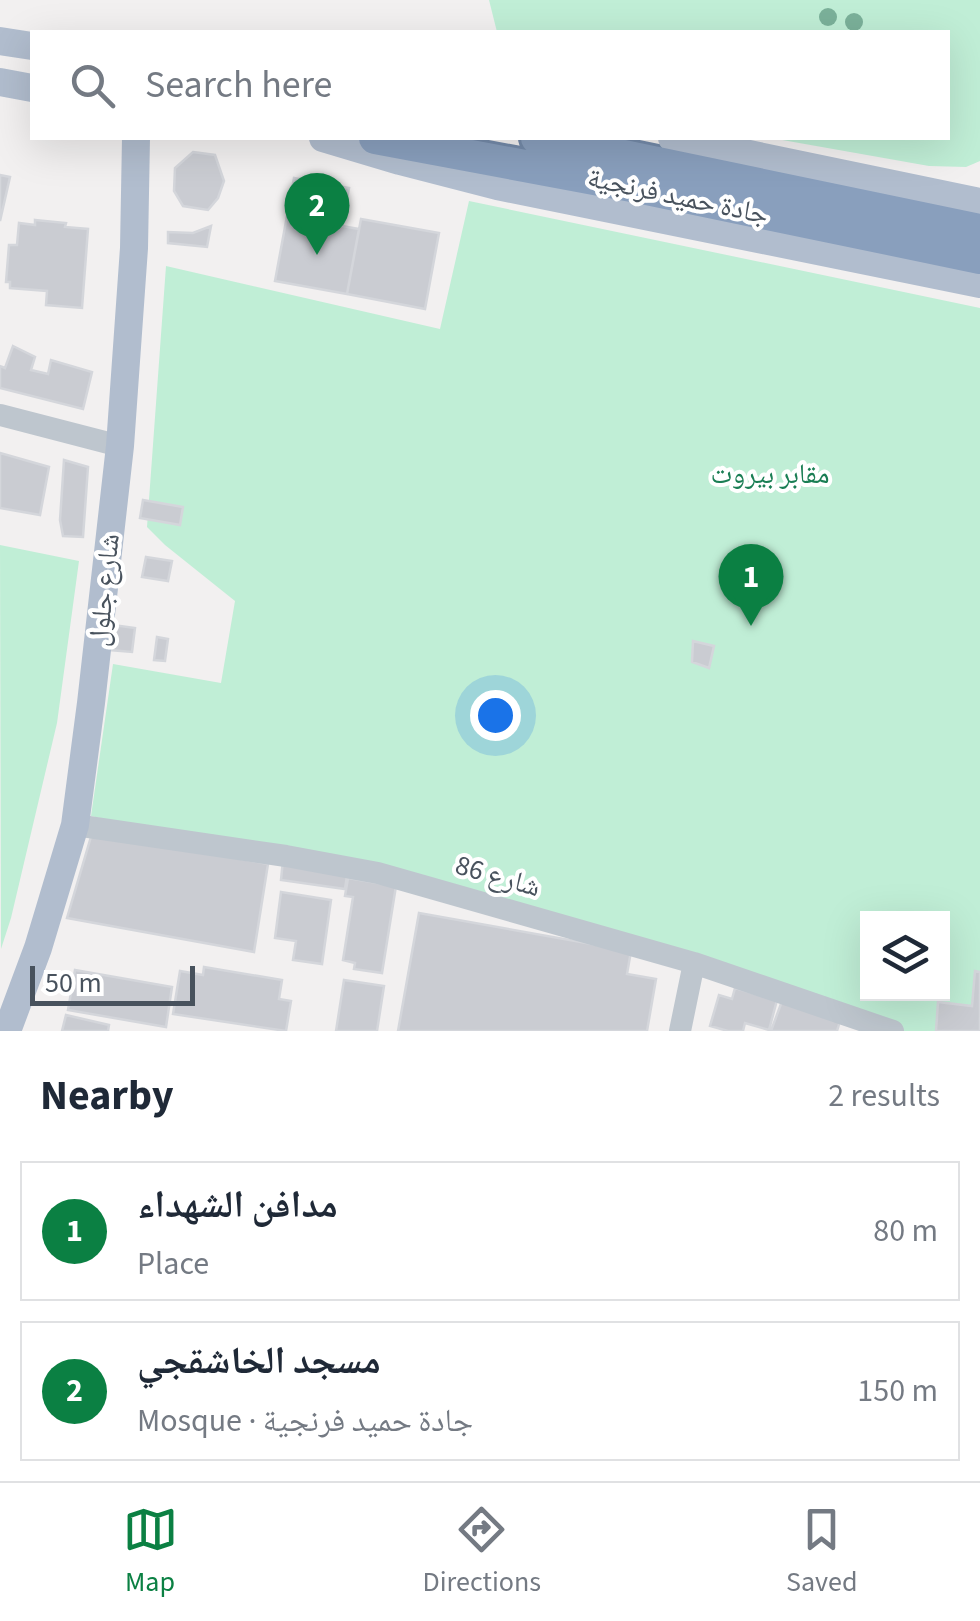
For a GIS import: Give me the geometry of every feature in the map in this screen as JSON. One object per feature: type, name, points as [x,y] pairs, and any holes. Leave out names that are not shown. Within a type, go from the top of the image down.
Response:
[{"type":"highway","name":"جادة حميد فرنجية","points":[[386,140],[656,191],[976,276]]},
{"type":"highway","name":"جادة حميد فرنجية","points":[[548,140],[980,230]]},
{"type":"main road","points":[[0,41],[30,46]]},
{"type":"main road","points":[[0,82],[30,88]]},
{"type":"main road","name":"شارع جلول","points":[[8,1031],[38,948],[74,824],[120,446],[132,283],[136,140]]},
{"type":"main road","points":[[330,140],[497,186],[976,276]]},
{"type":"main road","points":[[682,140],[980,202]]},
{"type":"main road","points":[[946,193],[980,190]]},
{"type":"street","points":[[0,416],[120,446]]},
{"type":"street","name":"شارع 86","points":[[74,824],[378,873],[694,963],[893,1031]]},
{"type":"street","points":[[680,1031],[694,963]]},
{"type":"green space","points":[[489,0],[980,0],[980,161],[966,167],[929,166],[782,140],[950,140],[950,30],[496,30]]},
{"type":"green space","name":"مقابر بيروت","points":[[469,201],[980,308],[980,1031],[903,1031],[598,928],[91,816],[113,664],[221,683],[235,601],[147,527],[166,266],[440,329]]},
{"type":"green space","points":[[0,545],[79,561],[57,723],[1,949]]},
{"type":"building","points":[[193,152],[215,155],[224,181],[208,210],[183,206],[174,191],[175,168]]},
{"type":"building","points":[[0,175],[10,177],[0,221]]},
{"type":"building","points":[[294,178],[349,188],[342,226],[359,229],[347,294],[275,281]]},
{"type":"building","points":[[361,219],[439,233],[425,309],[347,294]]},
{"type":"building","points":[[35,220],[88,229],[82,308],[46,305],[47,291],[10,288],[10,282],[6,282],[9,245],[17,245],[19,223],[35,225]]},
{"type":"building","points":[[211,226],[207,247],[168,243],[168,232],[193,233]]},
{"type":"building","points":[[13,346],[35,357],[31,370],[48,374],[51,360],[92,372],[83,409],[0,388],[0,366],[5,368]]},
{"type":"building","points":[[0,453],[49,467],[40,515],[0,508]]},
{"type":"building","points":[[64,460],[88,467],[83,537],[63,536],[60,520]]},
{"type":"building","points":[[143,500],[183,507],[180,525],[140,518]]},
{"type":"building","points":[[146,557],[172,561],[168,581],[142,577]]},
{"type":"building","points":[[113,625],[135,628],[132,652],[110,650]]},
{"type":"building","points":[[157,637],[168,639],[165,661],[154,660]]},
{"type":"building","points":[[693,641],[714,646],[709,668],[692,662]]},
{"type":"building","points":[[93,830],[268,864],[254,952],[67,918]]},
{"type":"building","points":[[283,860],[348,869],[345,889],[281,880]]},
{"type":"building","points":[[348,878],[396,886],[382,973],[354,969],[355,963],[343,960],[353,897],[345,896]]},
{"type":"building","points":[[281,892],[331,900],[322,964],[293,960],[296,941],[275,938]]},
{"type":"building","points":[[419,913],[631,951],[627,974],[656,979],[647,1031],[398,1031]]},
{"type":"building","points":[[204,967],[282,980],[279,999],[291,1001],[286,1031],[173,1014],[180,971],[203,975]]},
{"type":"building","points":[[75,970],[172,987],[166,1027],[68,1010]]},
{"type":"building","points":[[975,971],[980,972],[980,1031],[936,1031],[938,1002],[972,1006]]},
{"type":"building","points":[[344,980],[384,986],[377,1031],[336,1031]]},
{"type":"building","points":[[735,988],[777,1000],[769,1030],[745,1023],[743,1031],[710,1026],[719,995],[732,999]]},
{"type":"building","points":[[782,1001],[840,1021],[837,1031],[771,1031]]},
{"type":"building","points":[[66,1015],[109,1025],[108,1031],[62,1031]]},
{"type":"place","name":"مسجد الخاشقجي","points":[[317,255]]},
{"type":"place","name":"مدافن الشهداء","points":[[751,626]]}]
